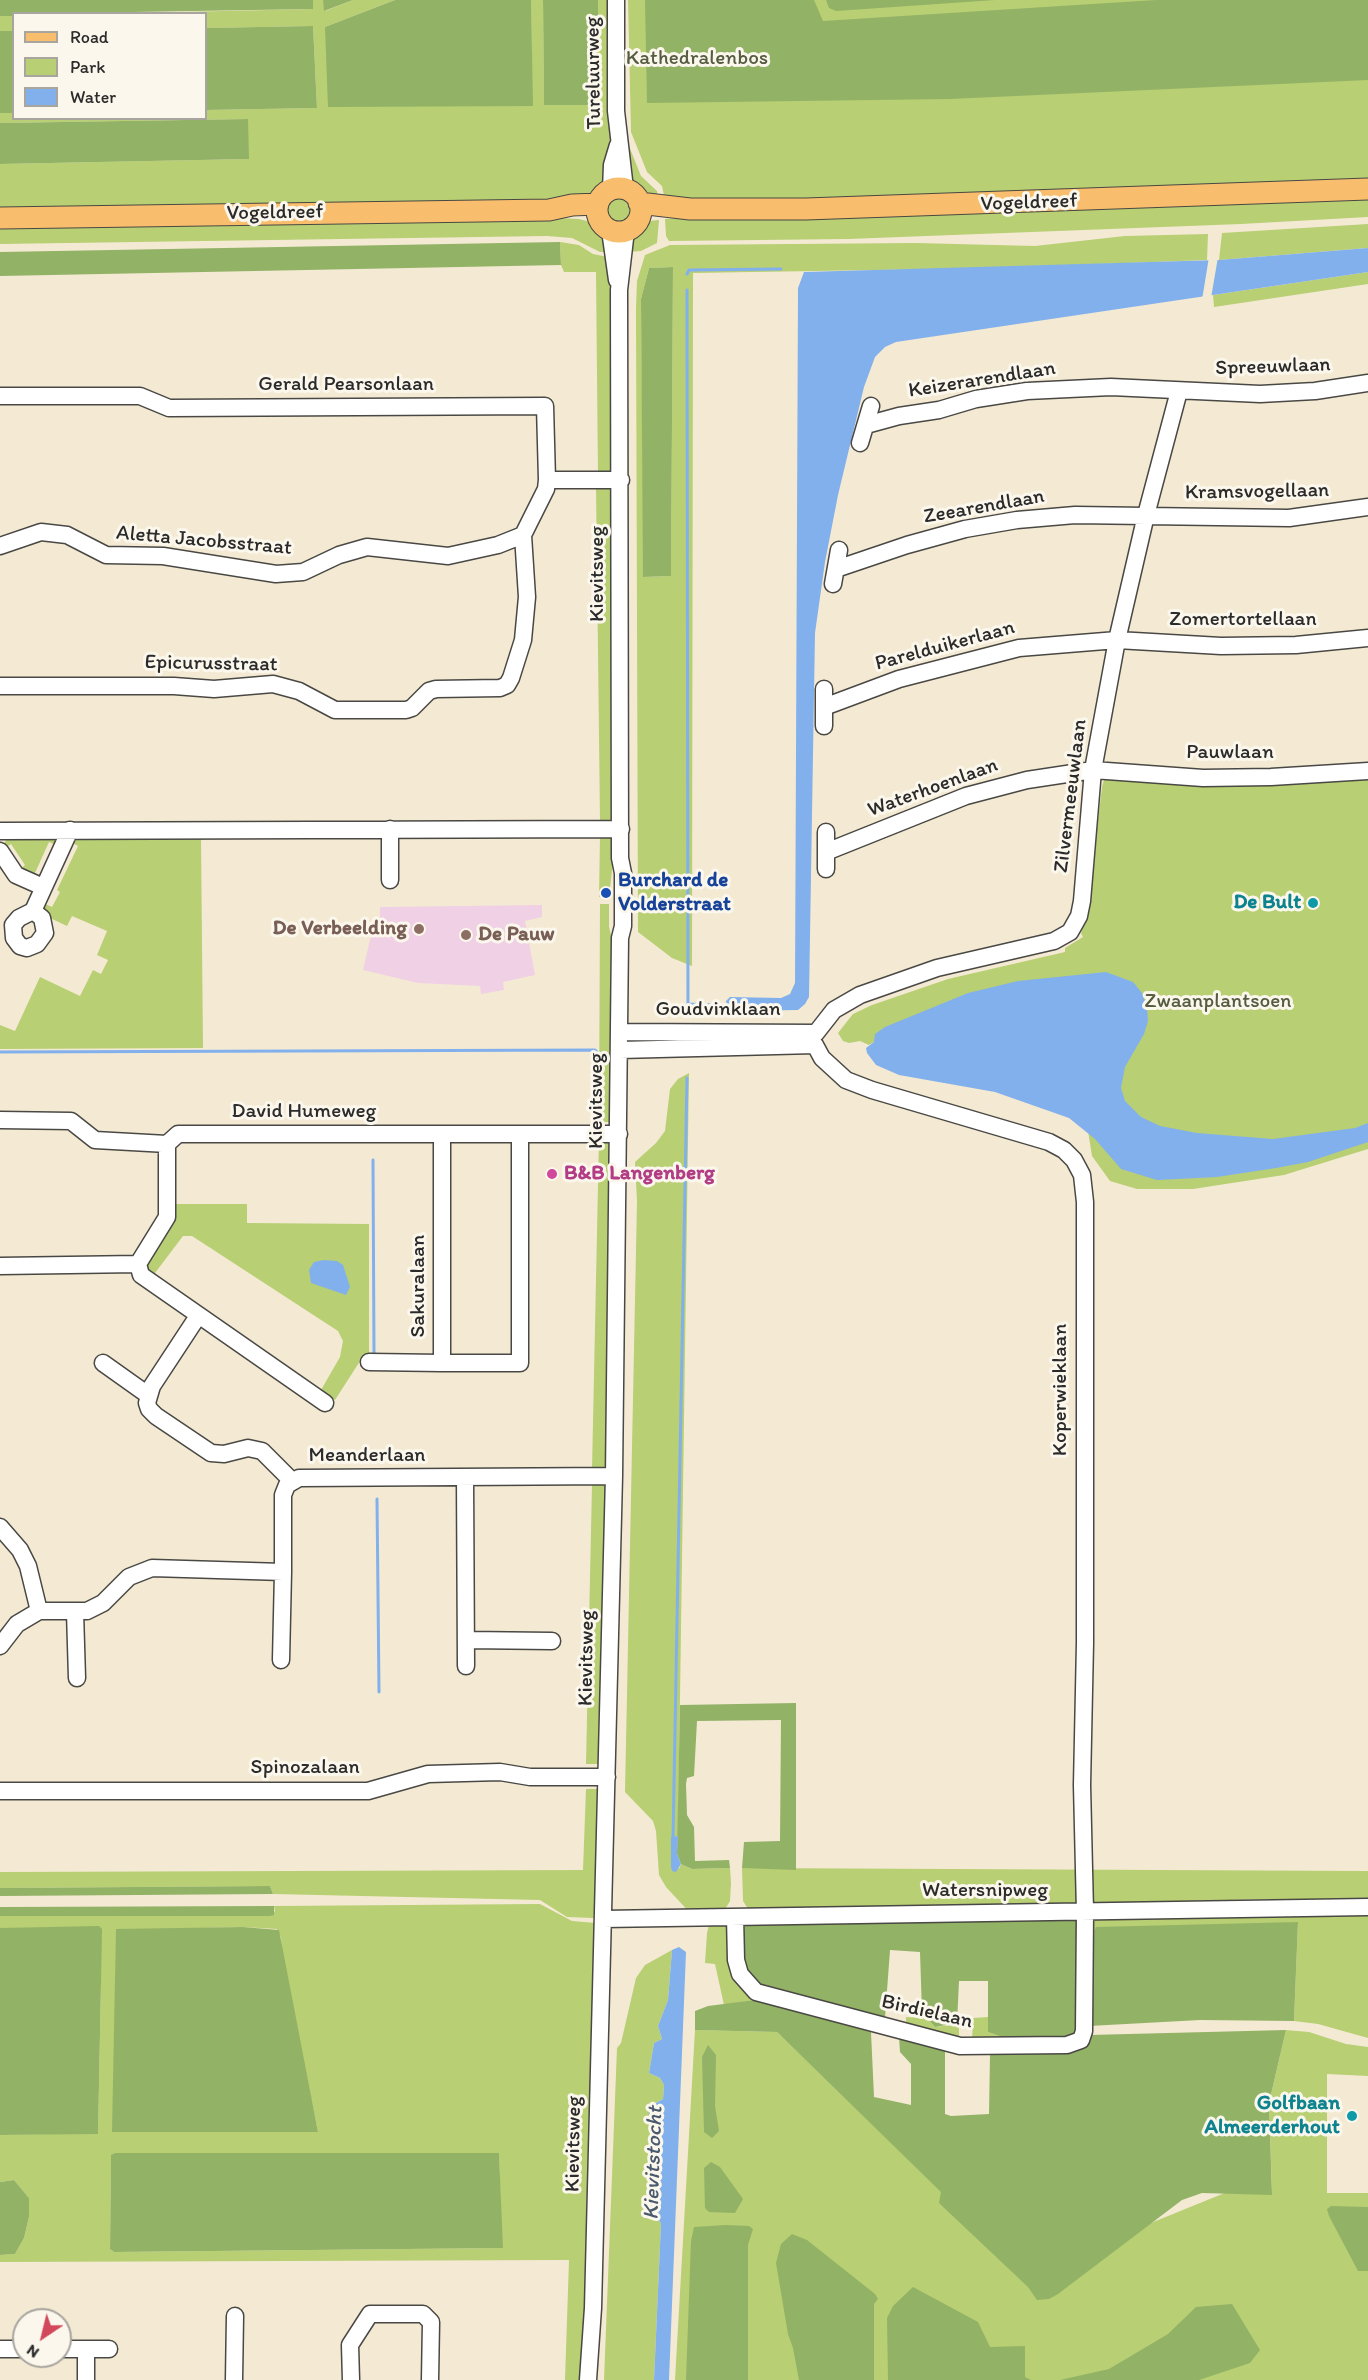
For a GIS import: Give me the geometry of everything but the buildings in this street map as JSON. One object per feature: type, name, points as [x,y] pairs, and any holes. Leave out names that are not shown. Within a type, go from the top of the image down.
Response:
[{"type":"main road","name":"Vogeldreef","points":[[0,218],[549,210],[572,205],[618,210],[662,203],[690,209],[953,206],[1368,189]]},
{"type":"street","name":"Tureluurweg","points":[[616,0],[618,144],[612,165],[618,210]]},
{"type":"street","name":"Kievitsweg","points":[[588,2380],[593,2308],[607,1777],[614,1476],[620,938],[623,891],[620,858],[619,290],[613,263],[618,210]]},
{"type":"street","name":"Spreeuwlaan","points":[[1179,391],[1260,394],[1315,391],[1368,383]]},
{"type":"street","name":"Keizerarendlaan","points":[[866,425],[899,416],[939,410],[976,399],[1027,392],[1111,387],[1179,391]]},
{"type":"street","name":"Zilvermeeuwlaan","points":[[815,1039],[834,1010],[860,995],[938,968],[1054,941],[1070,932],[1079,916],[1093,770],[1117,640],[1146,515],[1179,391]]},
{"type":"street","name":"Gerald Pearsonlaan","points":[[0,396],[140,396],[169,408],[545,406],[547,480]]},
{"type":"street","points":[[860,443],[872,406]]},
{"type":"street","points":[[523,535],[546,489],[547,480],[621,480]]},
{"type":"street","name":"Kramsvogellaan","points":[[1146,515],[1288,518],[1368,507]]},
{"type":"street","name":"Zeearendlaan","points":[[839,550],[834,577],[907,544],[965,529],[1064,516],[1146,515]]},
{"type":"street","name":"Aletta Jacobsstraat","points":[[0,546],[41,532],[67,535],[106,555],[164,555],[276,574],[303,572],[339,555],[367,547],[448,556],[498,545],[523,535]]},
{"type":"street","name":"Epicurusstraat","points":[[0,686],[174,686],[214,689],[273,684],[299,691],[335,710],[406,710],[412,708],[429,691],[436,689],[500,688],[507,685],[511,678],[523,640],[526,597],[523,535]]},
{"type":"street","name":"Zomertortellaan","points":[[1117,640],[1221,646],[1296,645],[1368,638]]},
{"type":"street","name":"Parelduikerlaan","points":[[824,707],[899,679],[1019,648],[1117,640]]},
{"type":"street","points":[[824,689],[824,726]]},
{"type":"street","name":"Pauwlaan","points":[[1093,770],[1203,778],[1271,777],[1368,771]]},
{"type":"street","name":"Waterhoenlaan","points":[[826,832],[826,860],[966,796],[1027,780],[1093,770]]},
{"type":"street","points":[[390,829],[390,880]]},
{"type":"street","points":[[0,831],[621,829]]},
{"type":"street","points":[[33,911],[70,831]]},
{"type":"street","points":[[0,851],[16,875],[43,888]]},
{"type":"street","name":"Goudvinklaan","points":[[620,1032],[815,1039]]},
{"type":"street","name":"Goudvinklaan","points":[[620,1050],[815,1039]]},
{"type":"street","name":"Koperwieklaan","points":[[815,1039],[822,1058],[846,1080],[1049,1142],[1064,1150],[1074,1160],[1082,1175],[1085,1202],[1085,1643],[1082,1785],[1085,1912]]},
{"type":"street","name":"David Humeweg","points":[[0,1120],[71,1121],[95,1140],[166,1144],[178,1134],[619,1134]]},
{"type":"street","points":[[442,1363],[520,1363],[520,1134]]},
{"type":"street","name":"Sakuralaan","points":[[369,1362],[442,1363],[442,1135]]},
{"type":"street","points":[[166,1144],[167,1217],[138,1264],[141,1275],[325,1403]]},
{"type":"street","points":[[0,1266],[138,1264]]},
{"type":"street","points":[[198,1316],[148,1395],[147,1403],[156,1416],[211,1453],[224,1454],[248,1448],[262,1451],[292,1481]]},
{"type":"street","points":[[103,1363],[148,1395]]},
{"type":"street","name":"Meanderlaan","points":[[281,1660],[283,1495],[292,1481],[304,1477],[614,1476]]},
{"type":"street","points":[[465,1478],[466,1666]]},
{"type":"street","points":[[0,1527],[20,1550],[28,1566],[39,1611]]},
{"type":"street","points":[[0,1646],[17,1624],[39,1611],[87,1611],[103,1603],[129,1577],[152,1568],[283,1572]]},
{"type":"street","points":[[75,1612],[77,1678]]},
{"type":"street","points":[[466,1640],[552,1641]]},
{"type":"street","name":"Spinozalaan","points":[[0,1791],[369,1791],[428,1774],[500,1772],[530,1777],[607,1777]]},
{"type":"street","name":"Watersnipweg","points":[[603,1919],[1368,1908]]},
{"type":"street","name":"Birdielaan","points":[[735,1917],[736,1960],[740,1974],[756,1992],[960,2046],[990,2047],[1067,2045],[1081,2040],[1084,2031],[1085,1912]]},
{"type":"street","points":[[351,2380],[350,2345],[370,2314],[423,2314],[431,2322],[430,2380]]},
{"type":"street","points":[[234,2380],[235,2316]]},
{"type":"street","points":[[72,2349],[109,2349]]},
{"type":"street","points":[[86,2349],[86,2380]]},
{"type":"shaded area","points":[[542,905],[542,917],[525,921],[535,975],[503,982],[504,990],[481,994],[480,986],[418,983],[363,970],[372,931],[380,931],[380,907]]},
{"type":"green space","points":[[0,0],[313,0],[313,9],[12,12],[12,16],[0,16]]},
{"type":"green space","points":[[313,0],[323,0],[325,11],[353,0],[395,0],[325,27],[532,106],[531,0],[543,0],[544,105],[598,105],[598,0],[610,0],[610,139],[608,180],[605,187],[593,198],[584,201],[0,211],[0,164],[248,159],[248,119],[207,120],[207,110],[317,108],[313,26],[207,28],[207,12],[179,12],[313,9]]},
{"type":"green space","points":[[323,0],[353,0],[324,11]]},
{"type":"green space","points":[[395,0],[531,0],[533,106],[328,107],[325,27]]},
{"type":"green space","points":[[543,0],[598,0],[598,105],[544,105]]},
{"type":"green space","points":[[628,0],[1368,0],[1368,181],[1091,196],[665,200],[662,186],[647,172],[631,132]]},
{"type":"green space","name":"Kathedralenbos","points":[[645,0],[814,0],[823,21],[1156,0],[1368,0],[1368,80],[950,99],[647,103]]},
{"type":"green space","points":[[826,0],[995,0],[836,11],[829,8]]},
{"type":"green space","points":[[0,16],[12,16],[12,31],[0,31]]},
{"type":"green space","points":[[313,26],[317,108],[207,110],[207,28]]},
{"type":"green space","points":[[0,31],[12,31],[12,113],[0,113]]},
{"type":"green space","points":[[0,113],[12,113],[12,120],[186,120],[0,123]]},
{"type":"green space","points":[[248,119],[249,159],[0,164],[0,123]]},
{"type":"green space","points":[[627,141],[641,176],[657,191],[659,201],[640,196],[633,187]]},
{"type":"green space","points":[[1368,197],[1368,217],[848,239],[669,241],[666,236],[665,219],[703,216]]},
{"type":"green space","points":[[618,198],[627,201],[630,210],[627,219],[618,222],[609,219],[606,210],[609,201]]},
{"type":"green space","points":[[539,217],[579,219],[594,223],[605,235],[608,252],[600,252],[572,238],[547,236],[0,244],[0,223]]},
{"type":"green space","points":[[659,220],[657,243],[641,251],[628,252],[632,234],[649,221]]},
{"type":"green space","points":[[1368,224],[1368,248],[1219,260],[1222,233]]},
{"type":"green space","points":[[1208,234],[1207,260],[997,268],[693,273],[692,966],[672,958],[638,932],[636,308],[637,281],[645,255],[670,245],[916,243],[1035,246],[1125,236]],"holes":[[[673,267],[671,576],[644,577],[641,299],[649,268]]]},
{"type":"green space","points":[[560,242],[579,245],[593,254],[608,257],[614,308],[616,469],[609,475],[598,476],[596,272],[564,272],[561,265]]},
{"type":"green space","points":[[560,242],[561,265],[0,276],[0,252]]},
{"type":"green space","points":[[673,267],[671,576],[643,577],[641,299],[649,268]]},
{"type":"green space","points":[[1368,272],[1368,284],[1214,307],[1213,295]]},
{"type":"green space","points":[[609,484],[616,491],[616,820],[600,820],[596,485]]},
{"type":"green space","name":"Zwaanplantsoen","points":[[1368,776],[1368,1149],[1284,1175],[1193,1189],[1137,1189],[1110,1181],[1092,1156],[1069,1011],[874,1042],[869,1045],[860,1041],[849,1043],[843,1041],[838,1033],[853,1014],[872,1005],[948,979],[1065,952],[1065,948],[1083,937],[1081,933],[1088,906],[1102,787],[1104,780],[1110,777]]},
{"type":"green space","points":[[600,836],[616,836],[609,897],[599,897]]},
{"type":"green space","points":[[8,838],[55,839],[56,845],[49,842],[35,873],[42,877],[19,870],[25,865],[11,844],[5,848],[4,843]]},
{"type":"green space","points":[[73,838],[201,838],[203,1048],[0,1049],[0,1025],[15,1031],[40,977],[80,996],[93,970],[101,974],[108,960],[97,955],[107,931],[72,916],[67,926],[50,918],[43,909],[43,903],[52,907],[60,892],[57,890],[78,846],[71,842]]},
{"type":"green space","points":[[600,904],[609,904],[609,927],[615,951],[613,1122],[599,1122]]},
{"type":"green space","points":[[689,1073],[678,1836],[671,1838],[679,1869],[681,1864],[692,1869],[730,1868],[731,1883],[730,1901],[724,1911],[692,1915],[666,1887],[659,1875],[656,1831],[653,1821],[625,1792],[637,1201],[635,1162],[656,1143],[665,1131],[670,1089],[678,1079]]},
{"type":"green space","points":[[599,1138],[613,1138],[609,1469],[592,1469]]},
{"type":"green space","points":[[171,1204],[247,1204],[247,1223],[369,1224],[369,1357],[362,1358],[335,1400],[321,1390],[340,1357],[343,1341],[338,1331],[192,1236],[183,1236],[152,1277],[146,1272],[144,1258]]},
{"type":"green space","points":[[592,1484],[608,1484],[602,1764],[586,1764]]},
{"type":"green space","points":[[796,1703],[796,1870],[742,1868],[744,1842],[780,1841],[781,1720],[697,1721],[694,1776],[687,1778],[686,1784],[687,1815],[694,1827],[695,1861],[729,1860],[730,1868],[692,1869],[681,1864],[677,1854],[680,1705]]},
{"type":"green space","points":[[586,1789],[601,1789],[596,1917],[593,1918],[567,1917],[540,1900],[273,1894],[270,1886],[0,1888],[0,1872],[583,1870]]},
{"type":"green space","points":[[742,1868],[1368,1871],[1368,1899],[1268,1899],[755,1913],[748,1909],[743,1901]]},
{"type":"green space","points":[[270,1886],[273,1894],[0,1896],[0,1888]]},
{"type":"green space","points":[[540,1904],[572,1921],[596,1923],[589,2248],[582,2380],[565,2380],[569,2260],[0,2262],[0,2255],[15,2254],[24,2238],[29,2217],[29,2198],[14,2180],[0,2182],[0,2135],[98,2133],[101,1983],[49,1929],[0,1928],[0,1916],[270,1916],[275,1911],[274,1906]],"holes":[[[203,1928],[277,1929],[281,1938],[282,1955],[318,2132],[112,2132]],[[115,2153],[499,2153],[502,2248],[114,2252],[110,2249],[111,2156]]]},
{"type":"green space","points":[[274,1906],[274,1915],[270,1916],[0,1916],[0,1907]]},
{"type":"green space","points":[[1368,1912],[1368,2038],[1318,2024],[1294,2021],[1298,1922],[1090,1940],[1090,1925],[1096,1916]]},
{"type":"green space","points":[[1078,1917],[1079,2033],[1073,2040],[1008,2039],[988,2032],[988,1981],[959,1981],[957,2023],[935,2027],[922,2012],[920,1952],[890,1950],[885,2018],[758,1989],[741,1962],[742,1926],[747,1922]]},
{"type":"green space","points":[[1298,1922],[1294,2021],[1200,2020],[1089,2026],[1090,1940],[1096,1927]]},
{"type":"green space","points":[[714,1923],[730,1926],[755,2000],[724,2005],[715,1964],[705,1963],[707,1933],[709,1925]]},
{"type":"green space","points":[[99,1926],[102,1929],[98,2134],[0,2135],[0,1928]]},
{"type":"green space","points":[[243,1927],[279,1930],[318,2132],[112,2132],[116,1929]]},
{"type":"green space","points":[[672,1950],[668,2000],[658,2026],[662,2039],[654,2043],[649,2073],[660,2078],[664,2085],[663,2099],[649,2107],[649,2128],[662,2131],[661,2144],[653,2147],[649,2155],[649,2188],[659,2203],[658,2220],[661,2223],[654,2380],[604,2380],[617,2048],[621,2043],[636,1978],[645,1965]]},
{"type":"green space","points":[[755,2000],[871,2032],[874,2097],[911,2105],[911,2064],[900,2052],[899,2037],[945,2051],[945,2114],[951,2116],[989,2114],[990,2055],[1040,2052],[1089,2035],[1286,2030],[1269,2103],[1272,2195],[1202,2193],[1182,2200],[1058,2294],[1049,2299],[1037,2300],[1028,2287],[939,2203],[941,2192],[777,2032],[695,2030],[695,2011],[708,2006]]},
{"type":"green space","points":[[922,2012],[935,2027],[959,2024],[959,2040],[906,2025],[906,2017],[922,2018]]},
{"type":"green space","points":[[988,2017],[988,2032],[1008,2039],[972,2042],[973,2018]]},
{"type":"green space","points":[[695,2030],[777,2032],[952,2201],[1136,2229],[1232,2190],[1272,2191],[1269,2103],[1286,2030],[1309,2032],[1346,2044],[1368,2047],[1368,2076],[1327,2074],[1327,2193],[1368,2193],[1368,2380],[675,2380]]},
{"type":"green space","points":[[708,2045],[716,2055],[715,2106],[719,2131],[712,2138],[704,2132],[702,2057]]},
{"type":"green space","points":[[115,2153],[499,2153],[503,2248],[114,2252],[110,2249],[111,2155]]},
{"type":"green space","points":[[711,2162],[720,2167],[743,2199],[735,2213],[709,2212],[705,2208],[704,2168]]},
{"type":"green space","points":[[14,2180],[29,2198],[29,2217],[24,2238],[15,2254],[0,2255],[0,2182]]},
{"type":"green space","points":[[1331,2206],[1368,2207],[1368,2271],[1358,2271],[1329,2216],[1327,2209]]},
{"type":"green space","points":[[749,2226],[753,2229],[748,2245],[748,2380],[686,2380],[691,2241],[694,2227]]},
{"type":"green space","points":[[792,2234],[807,2240],[875,2294],[878,2299],[874,2304],[874,2380],[799,2380],[788,2334],[776,2263],[781,2244]]},
{"type":"green space","points":[[913,2287],[978,2322],[990,2347],[1025,2346],[1025,2377],[1031,2380],[888,2380],[887,2318],[893,2306]]},
{"type":"green space","points":[[1232,2304],[1260,2350],[1250,2363],[1199,2380],[1060,2380],[1109,2369],[1168,2334],[1196,2307]]},
{"type":"water","points":[[1368,248],[1368,272],[896,342],[885,347],[875,357],[864,387],[838,495],[825,562],[815,633],[809,997],[798,1010],[728,1011],[726,1001],[730,997],[781,998],[790,994],[795,983],[798,288],[804,272],[1219,260]]},
{"type":"water","points":[[1106,972],[1133,982],[1142,993],[1147,1007],[1148,1021],[1144,1034],[1125,1067],[1121,1088],[1125,1101],[1141,1117],[1160,1126],[1197,1133],[1273,1139],[1355,1128],[1368,1123],[1368,1142],[1308,1162],[1276,1168],[1217,1177],[1157,1180],[1121,1169],[1095,1139],[1069,1118],[995,1092],[899,1075],[876,1065],[867,1053],[866,1048],[874,1042],[875,1034],[885,1027],[968,993],[1018,981]]},
{"type":"water","points":[[337,1261],[343,1265],[350,1287],[346,1295],[311,1283],[309,1270],[314,1262]]},
{"type":"water","points":[[678,1836],[677,1854],[681,1864],[676,1872],[672,1871],[671,1867],[671,1837]]},
{"type":"water","name":"Kievitstocht","points":[[679,1947],[686,1952],[669,2380],[654,2380],[661,2223],[658,2220],[659,2203],[649,2188],[649,2155],[653,2147],[661,2144],[662,2132],[649,2128],[649,2107],[663,2099],[664,2085],[660,2078],[649,2073],[654,2043],[662,2039],[658,2026],[668,2000],[672,1950]]},
{"type":"pier","points":[[1209,257],[1218,257],[1211,298],[1202,300]]},
{"type":"waterway","points":[[687,274],[689,270],[781,269]]},
{"type":"waterway","points":[[687,290],[688,1011]]},
{"type":"waterway","points":[[689,1004],[717,1005]]},
{"type":"waterway","points":[[0,1052],[595,1050],[598,1053],[598,1116]]},
{"type":"waterway","points":[[673,1839],[687,1078]]},
{"type":"waterway","points":[[373,1160],[374,1353]]},
{"type":"waterway","points":[[377,1499],[379,1692]]},
{"type":"place","name":"Burchard de Volderstraat","points":[[606,893]]},
{"type":"place","name":"De Bult","points":[[1313,903]]},
{"type":"place","name":"De Verbeelding","points":[[419,929]]},
{"type":"place","name":"De Pauw","points":[[466,935]]},
{"type":"place","name":"B&B Langenberg","points":[[552,1174]]},
{"type":"place","name":"Golfbaan Almeerderhout","points":[[1352,2116]]}]
